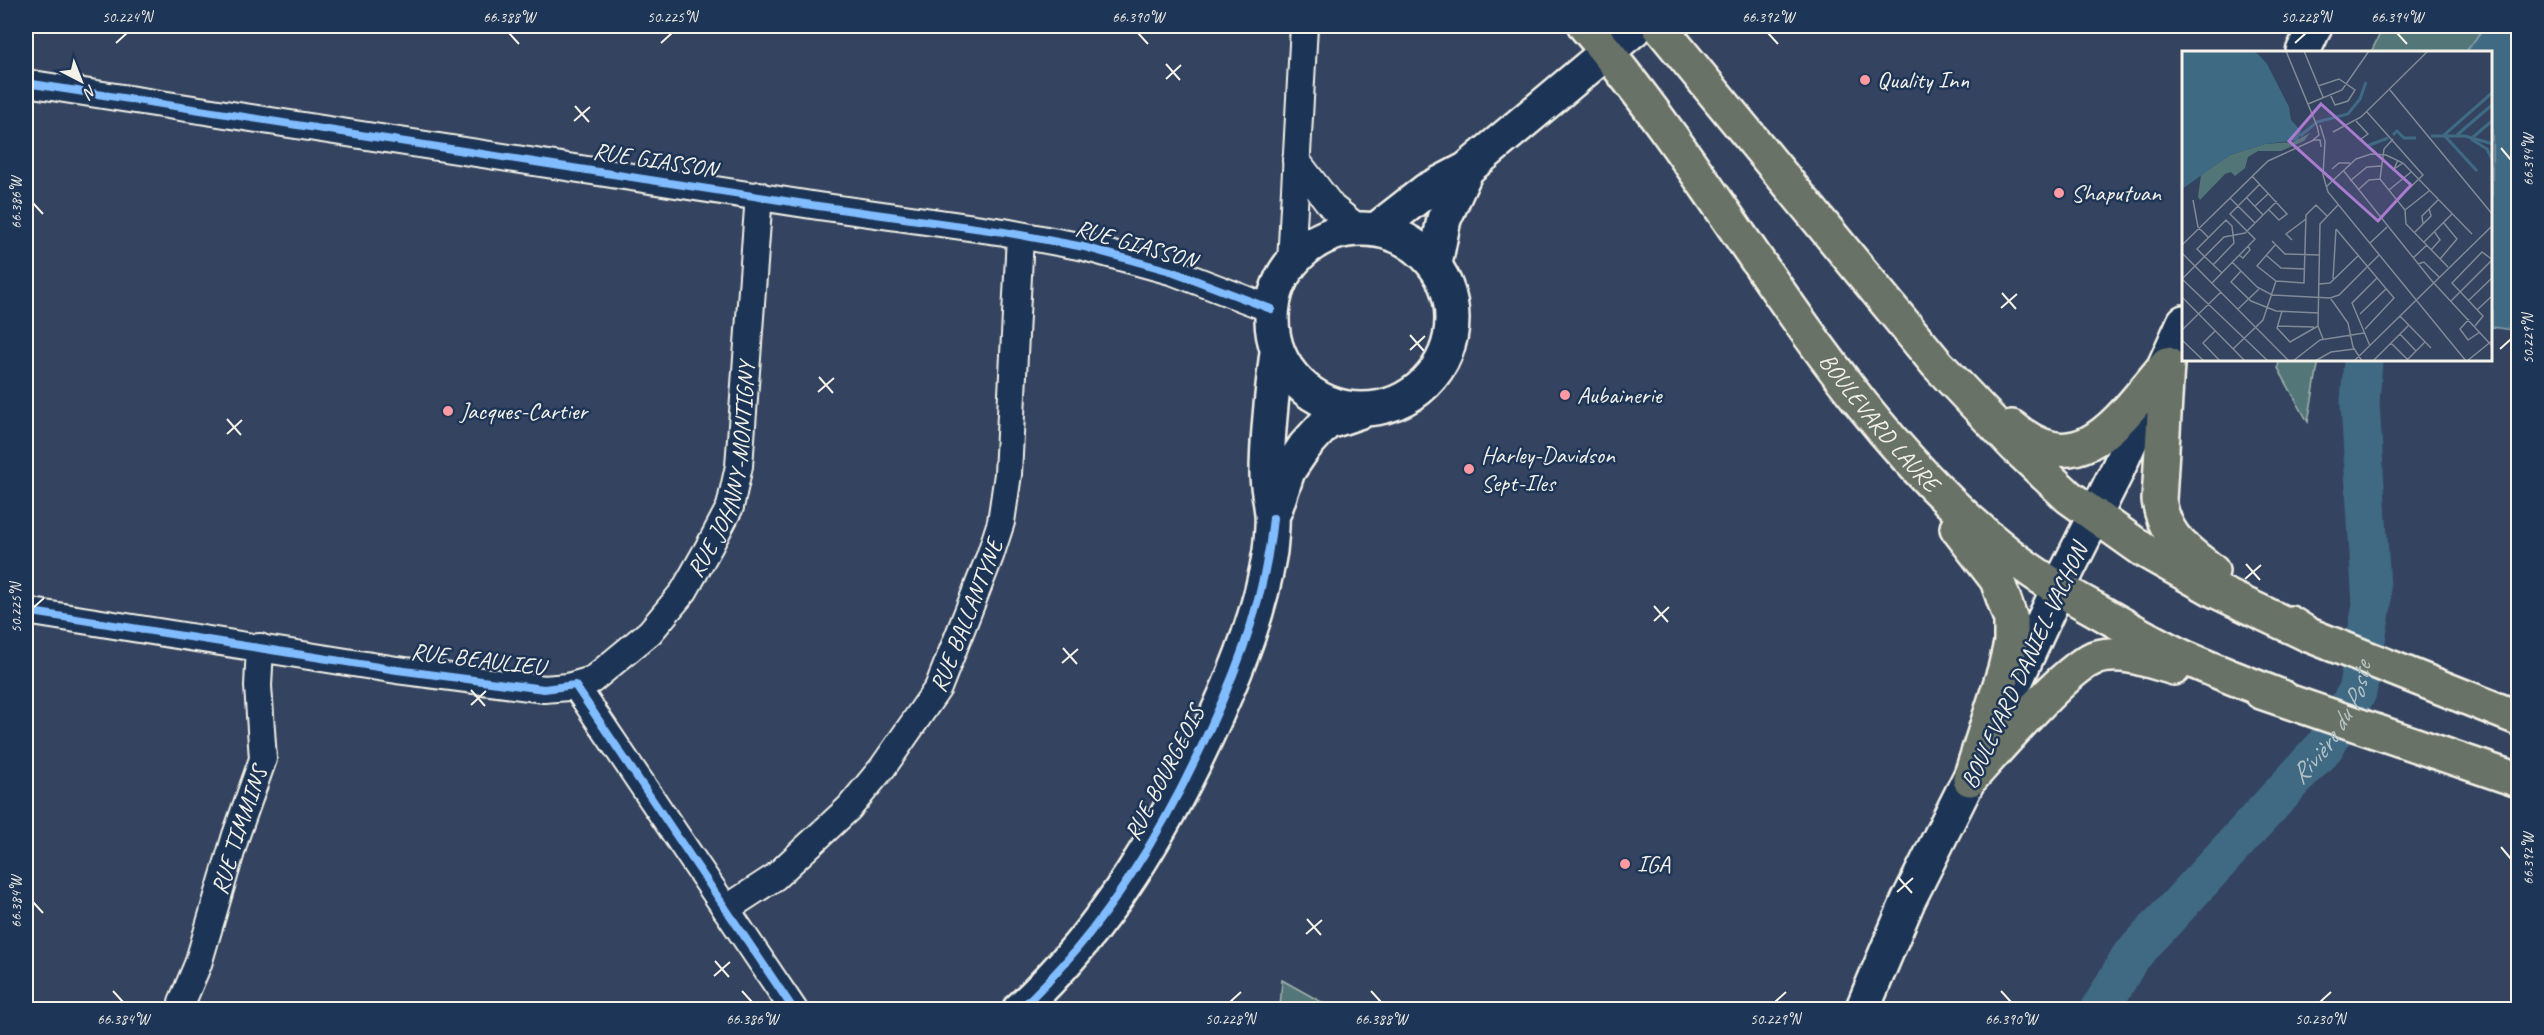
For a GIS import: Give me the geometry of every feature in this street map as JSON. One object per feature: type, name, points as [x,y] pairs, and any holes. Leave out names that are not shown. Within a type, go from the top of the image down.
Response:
[{"type":"highway","name":"BOULEVARD LAURE","points":[[1585,26],[1607,51],[1675,141],[1753,256],[1856,396],[1917,469],[1979,529],[2011,556],[2058,589],[2189,660],[2282,697]]},
{"type":"highway","points":[[1659,26],[1937,364],[2016,447],[2069,497],[2094,517],[2145,551],[2214,590],[2309,635],[2518,718]]},
{"type":"highway","points":[[1937,364],[2022,436],[2055,450],[2089,445],[2103,435],[2167,364]]},
{"type":"highway","points":[[2167,364],[2159,488],[2162,520],[2183,548],[2242,592],[2309,635]]},
{"type":"highway","points":[[1917,469],[1968,543],[1997,580],[2011,620],[2011,643],[2007,660],[1970,779]]},
{"type":"highway","points":[[1970,779],[2068,675],[2094,657],[2113,654],[2133,656],[2282,697],[2518,780]]},
{"type":"street","points":[[1291,262],[1304,26]]},
{"type":"street","points":[[1367,229],[1427,190],[1467,169],[1638,26]]},
{"type":"street","points":[[2303,51],[2315,26]]},
{"type":"street","name":"RUE GIASSON","points":[[26,83],[1084,247],[1174,272],[1271,309]]},
{"type":"street","points":[[1296,160],[1332,207],[1367,229]]},
{"type":"street","points":[[1435,264],[1444,219],[1467,169]]},
{"type":"street","name":"RUE JOHNNY-MONTIGNY","points":[[575,685],[592,680],[650,632],[684,591],[730,507],[739,466],[759,195]]},
{"type":"street","points":[[1367,229],[1399,236],[1419,248],[1435,264],[1448,290],[1453,317],[1449,345],[1436,370],[1417,391],[1392,405],[1364,410],[1337,406],[1311,395],[1291,376],[1277,352],[1272,330],[1271,309],[1278,284],[1291,262],[1309,244],[1332,233],[1367,229]]},
{"type":"street","name":"RUE BALLANTYNE","points":[[726,909],[775,877],[849,808],[883,767],[938,688],[1001,522],[1008,474],[1020,236]]},
{"type":"street","name":"BOULEVARD DANIEL-VACHON","points":[[1862,1010],[1908,902],[1970,779],[2058,589],[2167,364],[2182,327]]},
{"type":"street","name":"RUE BOURGEOIS","points":[[1273,518],[1267,475],[1277,352]]},
{"type":"street","name":"RUE BOURGEOIS","points":[[1019,1010],[1074,954],[1094,928],[1141,860],[1171,810],[1199,754],[1238,663],[1260,599],[1270,550],[1273,518],[1288,471],[1305,446],[1326,423],[1364,410]]},
{"type":"street","name":"RUE BEAULIEU","points":[[26,611],[397,670],[544,689],[575,685],[794,1010]]},
{"type":"street","name":"RUE TIMMINS","points":[[182,1010],[182,1002],[198,964],[236,835],[262,759],[258,686],[260,647]]},
{"type":"green space","points":[[2384,26],[2485,26],[2467,51],[2372,51]]},
{"type":"green space","points":[[2279,362],[2319,362],[2308,422],[2278,368]]},
{"type":"green space","points":[[1282,980],[1334,1009],[1280,1009]]},
{"type":"water","points":[[2485,26],[2518,26],[2518,331],[2493,327],[2493,51],[2467,51]]},
{"type":"waterway","name":"Rivière du Poste","points":[[2100,1010],[2129,959],[2325,746],[2357,692],[2372,605],[2360,403],[2363,362]]},
{"type":"cycle path","points":[[26,83],[818,206],[1004,232],[1084,247],[1174,272],[1271,309]]},
{"type":"cycle path","points":[[1019,1010],[1050,979],[1105,913],[1129,878],[1173,804],[1233,676],[1251,624],[1265,572],[1273,518]]},
{"type":"cycle path","points":[[26,611],[397,670],[544,689],[575,685],[794,1010]]},
{"type":"place","name":"Quality Inn","points":[[1865,80]]},
{"type":"place","name":"Shaputuan","points":[[2059,193]]},
{"type":"place","name":"Aubainerie","points":[[1565,395]]},
{"type":"place","name":"Jacques-Cartier","points":[[448,411]]},
{"type":"place","name":"Harley-Davidson Sept-Iles","points":[[1469,469]]},
{"type":"place","name":"IGA","points":[[1625,864]]}]
